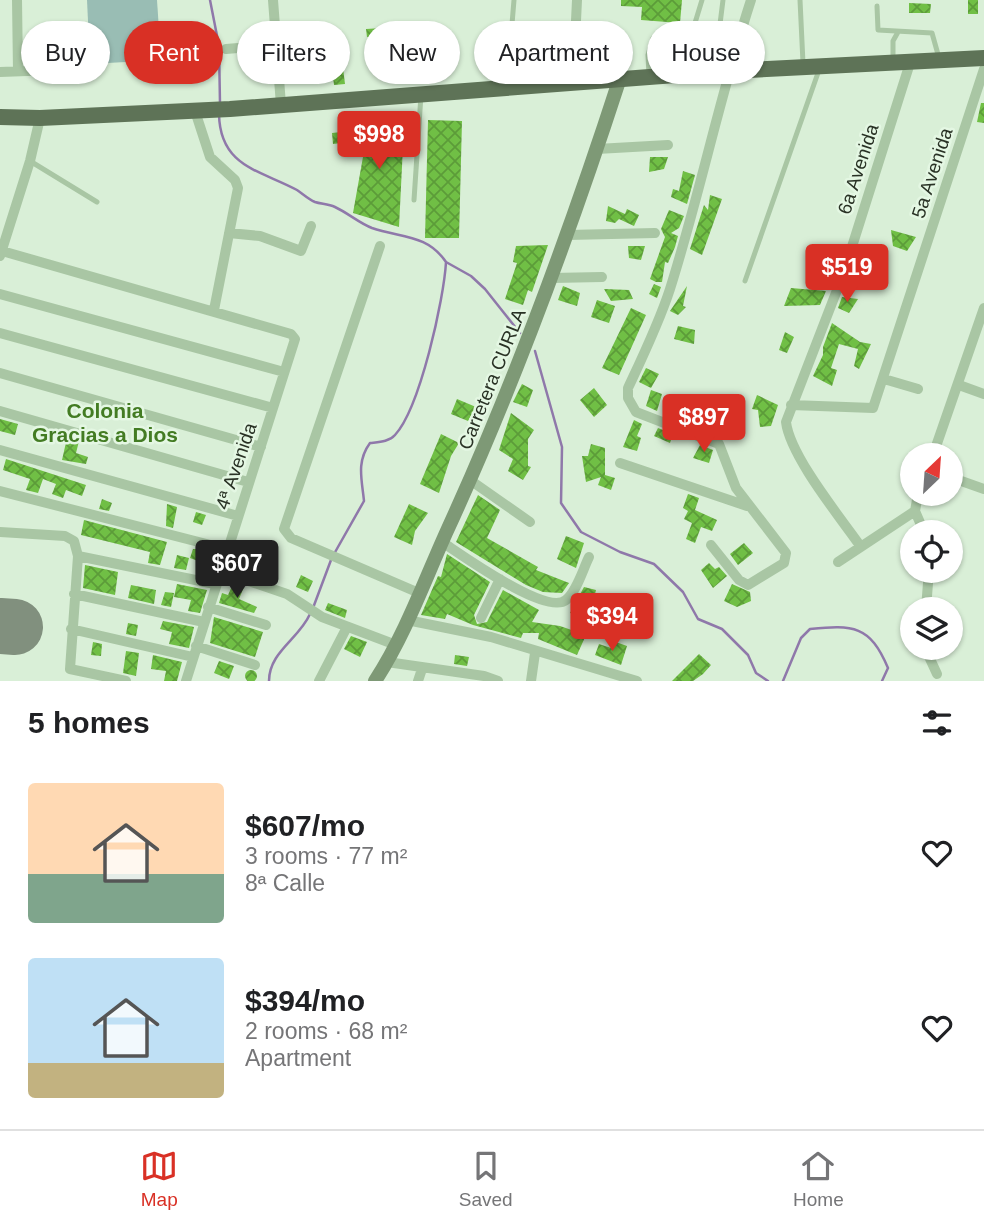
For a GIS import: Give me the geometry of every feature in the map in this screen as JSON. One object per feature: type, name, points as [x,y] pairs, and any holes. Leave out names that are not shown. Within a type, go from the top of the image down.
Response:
[{"type":"main road","points":[[765,69],[984,58]]},
{"type":"main road","points":[[0,117],[40,118],[230,109],[560,84]]},
{"type":"main road","name":"Carretera CURLA","points":[[375,681],[396,645],[470,480],[552,278],[618,84]]},
{"type":"street","points":[[17,0],[18,71]]},
{"type":"street","points":[[273,0],[273,21]]},
{"type":"street","points":[[576,21],[577,0]]},
{"type":"street","points":[[744,21],[751,0]]},
{"type":"street","points":[[226,49],[237,48]]},
{"type":"street","name":"6a Avenida","points":[[861,547],[788,436],[786,422],[844,272],[911,63]]},
{"type":"street","name":"5a Avenida","points":[[791,405],[873,408],[984,69]]},
{"type":"street","points":[[0,72],[21,71]]},
{"type":"street","points":[[279,84],[281,105]]},
{"type":"street","points":[[711,545],[738,580],[748,585],[784,563],[786,558],[786,553],[736,488],[719,444],[636,412],[628,398],[628,388],[669,290],[724,84]]},
{"type":"street","points":[[40,118],[30,162],[1,254],[214,310],[237,184],[210,158],[203,110]]},
{"type":"street","points":[[597,149],[668,145]]},
{"type":"street","points":[[229,233],[260,236],[301,251],[311,226]]},
{"type":"street","points":[[568,235],[655,233]]},
{"type":"street","points":[[380,246],[284,529],[287,534],[332,557],[419,593]]},
{"type":"street","points":[[552,278],[602,277]]},
{"type":"street","points":[[0,294],[284,372]]},
{"type":"street","points":[[937,443],[984,308]]},
{"type":"street","name":"4ª Avenida","points":[[187,681],[226,549],[295,342],[290,334],[214,310]]},
{"type":"street","points":[[0,333],[273,408]]},
{"type":"street","points":[[0,373],[261,447]]},
{"type":"street","points":[[884,379],[918,389]]},
{"type":"street","points":[[958,385],[984,394]]},
{"type":"street","points":[[0,411],[248,482]]},
{"type":"street","points":[[0,450],[237,516]]},
{"type":"street","points":[[620,463],[748,506]]},
{"type":"street","points":[[470,480],[530,522]]},
{"type":"street","points":[[963,482],[984,489]]},
{"type":"street","points":[[0,491],[226,549]]},
{"type":"street","points":[[916,506],[919,520]]},
{"type":"street","points":[[838,562],[915,511]]},
{"type":"street","points":[[0,532],[65,536],[77,546],[71,670],[126,681]]},
{"type":"street","points":[[442,542],[500,579],[542,600],[559,603],[570,594],[589,556]]},
{"type":"street","points":[[78,556],[215,584]]},
{"type":"street","points":[[219,571],[288,594],[312,610],[347,627],[396,645]]},
{"type":"street","points":[[481,618],[500,579]]},
{"type":"street","points":[[74,594],[204,622]]},
{"type":"street","points":[[208,607],[266,625]]},
{"type":"street","points":[[407,620],[491,637],[535,653],[558,656],[637,681]]},
{"type":"street","points":[[318,681],[347,627]]},
{"type":"street","points":[[71,629],[193,657]]},
{"type":"street","points":[[197,646],[255,665]]},
{"type":"street","points":[[531,681],[535,653]]},
{"type":"street","points":[[931,660],[937,674]]},
{"type":"street","points":[[387,662],[461,677],[498,681]]},
{"type":"street","points":[[418,681],[422,669]]},
{"type":"lane","points":[[507,88],[513,0]]},
{"type":"lane","points":[[696,21],[702,0]]},
{"type":"lane","points":[[719,21],[723,0]]},
{"type":"lane","points":[[745,281],[812,67],[800,0]]},
{"type":"lane","points":[[877,6],[878,30],[932,33],[936,37],[939,61]]},
{"type":"lane","points":[[893,63],[893,41],[898,32]]},
{"type":"lane","points":[[414,200],[421,95]]},
{"type":"lane","points":[[30,162],[97,202]]},
{"type":"shaded area","points":[[87,0],[157,0],[158,21],[124,21],[124,62],[110,63],[110,21],[88,21]]},
{"type":"building","points":[[621,0],[682,0],[680,21],[641,20],[642,7],[621,6]]},
{"type":"building","points":[[968,0],[978,0],[978,14],[968,14]]},
{"type":"building","points":[[909,3],[931,4],[930,13],[909,13]]},
{"type":"building","points":[[981,103],[984,103],[984,123],[977,122]]},
{"type":"building","points":[[428,120],[462,121],[459,238],[425,238]]},
{"type":"building","points":[[369,123],[404,126],[399,227],[353,213],[366,140],[333,144],[332,133],[368,129]]},
{"type":"building","points":[[650,157],[668,157],[664,169],[649,172]]},
{"type":"building","points":[[683,171],[695,175],[687,204],[671,197],[673,189],[679,191]]},
{"type":"building","points":[[710,195],[722,199],[702,255],[690,249],[704,205],[708,210]]},
{"type":"building","points":[[608,206],[625,214],[627,209],[639,215],[634,226],[619,219],[615,223],[606,221]]},
{"type":"building","points":[[669,210],[684,216],[679,228],[671,233],[678,236],[668,263],[665,262],[662,282],[656,282],[650,279],[665,237],[661,229]]},
{"type":"building","points":[[891,230],[916,237],[907,251],[893,246]]},
{"type":"building","points":[[548,245],[532,292],[528,290],[523,305],[505,299],[517,263],[513,262],[516,246]]},
{"type":"building","points":[[628,246],[645,246],[641,260],[629,258]]},
{"type":"building","points":[[654,284],[661,287],[657,298],[649,294]]},
{"type":"building","points":[[563,286],[580,293],[577,306],[558,300]]},
{"type":"building","points":[[687,286],[683,306],[686,307],[678,315],[670,311]]},
{"type":"building","points":[[791,288],[826,291],[820,305],[784,306]]},
{"type":"building","points":[[604,289],[629,290],[633,299],[611,301]]},
{"type":"building","points":[[842,297],[858,299],[849,313],[838,308]]},
{"type":"building","points":[[597,300],[615,306],[609,323],[591,317]]},
{"type":"building","points":[[631,308],[646,315],[619,375],[602,368]]},
{"type":"building","points":[[832,323],[860,342],[871,344],[859,369],[854,366],[858,349],[839,344],[831,368],[837,370],[832,386],[813,376],[823,355],[823,347]]},
{"type":"building","points":[[678,326],[695,330],[694,344],[674,339]]},
{"type":"building","points":[[785,332],[794,337],[787,353],[779,350]]},
{"type":"building","points":[[646,368],[659,374],[651,388],[639,382]]},
{"type":"building","points":[[522,384],[533,390],[527,407],[513,402]]},
{"type":"building","points":[[594,388],[607,405],[594,417],[580,400]]},
{"type":"building","points":[[651,390],[662,394],[657,411],[646,406]]},
{"type":"building","points":[[757,395],[778,405],[771,426],[760,427],[758,410],[752,409]]},
{"type":"building","points":[[457,399],[476,407],[468,421],[451,414]]},
{"type":"building","points":[[675,400],[694,407],[688,423],[669,417]]},
{"type":"building","points":[[511,413],[534,430],[528,439],[528,466],[531,467],[523,480],[508,471],[513,459],[499,450]]},
{"type":"building","points":[[713,413],[734,424],[727,439],[706,429]]},
{"type":"building","points":[[0,419],[18,424],[15,435],[0,431]]},
{"type":"building","points":[[634,420],[642,424],[637,436],[641,438],[637,451],[623,447]]},
{"type":"building","points":[[658,428],[673,434],[670,443],[654,436]]},
{"type":"building","points":[[441,434],[459,443],[451,456],[439,493],[420,484]]},
{"type":"building","points":[[67,438],[79,441],[76,453],[88,457],[86,464],[62,460]]},
{"type":"building","points":[[591,444],[605,448],[605,475],[615,478],[611,490],[598,485],[601,477],[586,482],[582,456],[588,456]]},
{"type":"building","points":[[700,445],[713,450],[709,463],[693,458]]},
{"type":"building","points":[[6,459],[86,485],[82,496],[66,490],[63,498],[52,494],[56,484],[43,479],[38,493],[26,490],[30,479],[3,470]]},
{"type":"building","points":[[688,494],[699,498],[695,510],[717,520],[712,531],[701,527],[695,543],[686,539],[692,523],[684,519],[688,511],[683,508]]},
{"type":"building","points":[[478,495],[500,510],[487,538],[538,567],[536,570],[569,583],[562,593],[543,592],[526,585],[456,542]]},
{"type":"building","points":[[102,499],[112,503],[109,511],[99,509]]},
{"type":"building","points":[[167,504],[177,507],[173,528],[166,526]]},
{"type":"building","points":[[409,504],[428,513],[415,531],[412,545],[394,537]]},
{"type":"building","points":[[196,512],[206,515],[202,525],[193,522]]},
{"type":"building","points":[[84,520],[167,542],[160,565],[148,563],[150,552],[81,535]]},
{"type":"building","points":[[566,536],[584,543],[576,568],[557,559]]},
{"type":"building","points":[[744,543],[753,553],[738,565],[730,554]]},
{"type":"building","points":[[193,549],[218,555],[213,565],[199,557],[198,561],[190,558]]},
{"type":"building","points":[[447,554],[490,582],[474,615],[477,624],[487,622],[503,590],[539,610],[532,622],[560,626],[586,635],[577,655],[538,639],[539,633],[523,633],[521,638],[473,625],[447,614],[445,619],[421,615],[438,576],[441,577]]},
{"type":"building","points":[[177,555],[189,558],[186,570],[174,568]]},
{"type":"building","points":[[234,556],[260,568],[261,564],[270,568],[268,572],[274,574],[272,581],[230,567]]},
{"type":"building","points":[[709,563],[715,569],[719,567],[727,576],[713,588],[701,570]]},
{"type":"building","points":[[85,565],[118,572],[115,595],[83,588]]},
{"type":"building","points":[[301,575],[313,581],[308,592],[296,587]]},
{"type":"building","points":[[177,584],[207,590],[200,613],[188,611],[191,600],[174,597]]},
{"type":"building","points":[[233,584],[244,587],[239,599],[257,607],[254,613],[219,603],[222,593],[228,595]]},
{"type":"building","points":[[732,584],[750,592],[751,601],[737,607],[724,601]]},
{"type":"building","points":[[131,585],[156,590],[154,604],[128,598]]},
{"type":"building","points":[[584,587],[596,590],[592,606],[586,604],[583,616],[570,613]]},
{"type":"building","points":[[165,592],[174,593],[171,607],[161,605]]},
{"type":"building","points":[[328,603],[347,610],[345,618],[325,610]]},
{"type":"building","points":[[214,617],[263,632],[255,657],[210,643]]},
{"type":"building","points":[[163,621],[194,627],[189,648],[169,644],[172,632],[160,629]]},
{"type":"building","points":[[128,623],[138,625],[136,636],[126,634]]},
{"type":"building","points":[[351,636],[367,642],[360,657],[344,649]]},
{"type":"building","points":[[613,641],[627,646],[621,665],[595,655],[599,644],[611,648]]},
{"type":"building","points":[[93,642],[102,644],[101,656],[91,655]]},
{"type":"building","points":[[126,651],[139,653],[136,676],[123,673]]},
{"type":"building","points":[[699,654],[711,665],[703,674],[693,681],[672,681]]},
{"type":"building","points":[[153,655],[182,662],[177,681],[164,681],[166,671],[151,669]]},
{"type":"building","points":[[455,655],[469,657],[467,666],[454,664]]},
{"type":"building","points":[[219,661],[234,666],[229,679],[214,673]]},
{"type":"building","points":[[247,672],[255,672],[255,680],[247,680]]},
{"type":"waterway","points":[[210,0],[219,46],[220,104]]},
{"type":"waterway","points":[[219,114],[226,145],[244,164],[315,202],[335,207],[372,228],[422,242],[439,253],[446,262],[436,326],[413,402],[395,435],[387,440],[370,443],[366,450],[361,471],[364,501],[334,554]]},
{"type":"waterway","points":[[446,262],[471,276],[485,289],[520,333]]},
{"type":"waterway","points":[[535,351],[562,447],[561,503],[581,532],[620,552],[654,564],[683,592],[698,619],[722,629],[748,655],[756,673],[768,681]]},
{"type":"waterway","points":[[313,608],[331,560]]},
{"type":"waterway","points":[[269,681],[274,662],[310,614]]},
{"type":"waterway","points":[[783,681],[801,638],[810,629],[838,627],[858,631],[874,643],[888,668],[882,681]]},
{"type":"runway","points":[[0,626],[15,627]]},
{"type":"district","name":"Colonia Gracias a Dios","points":[[105,422]]}]
